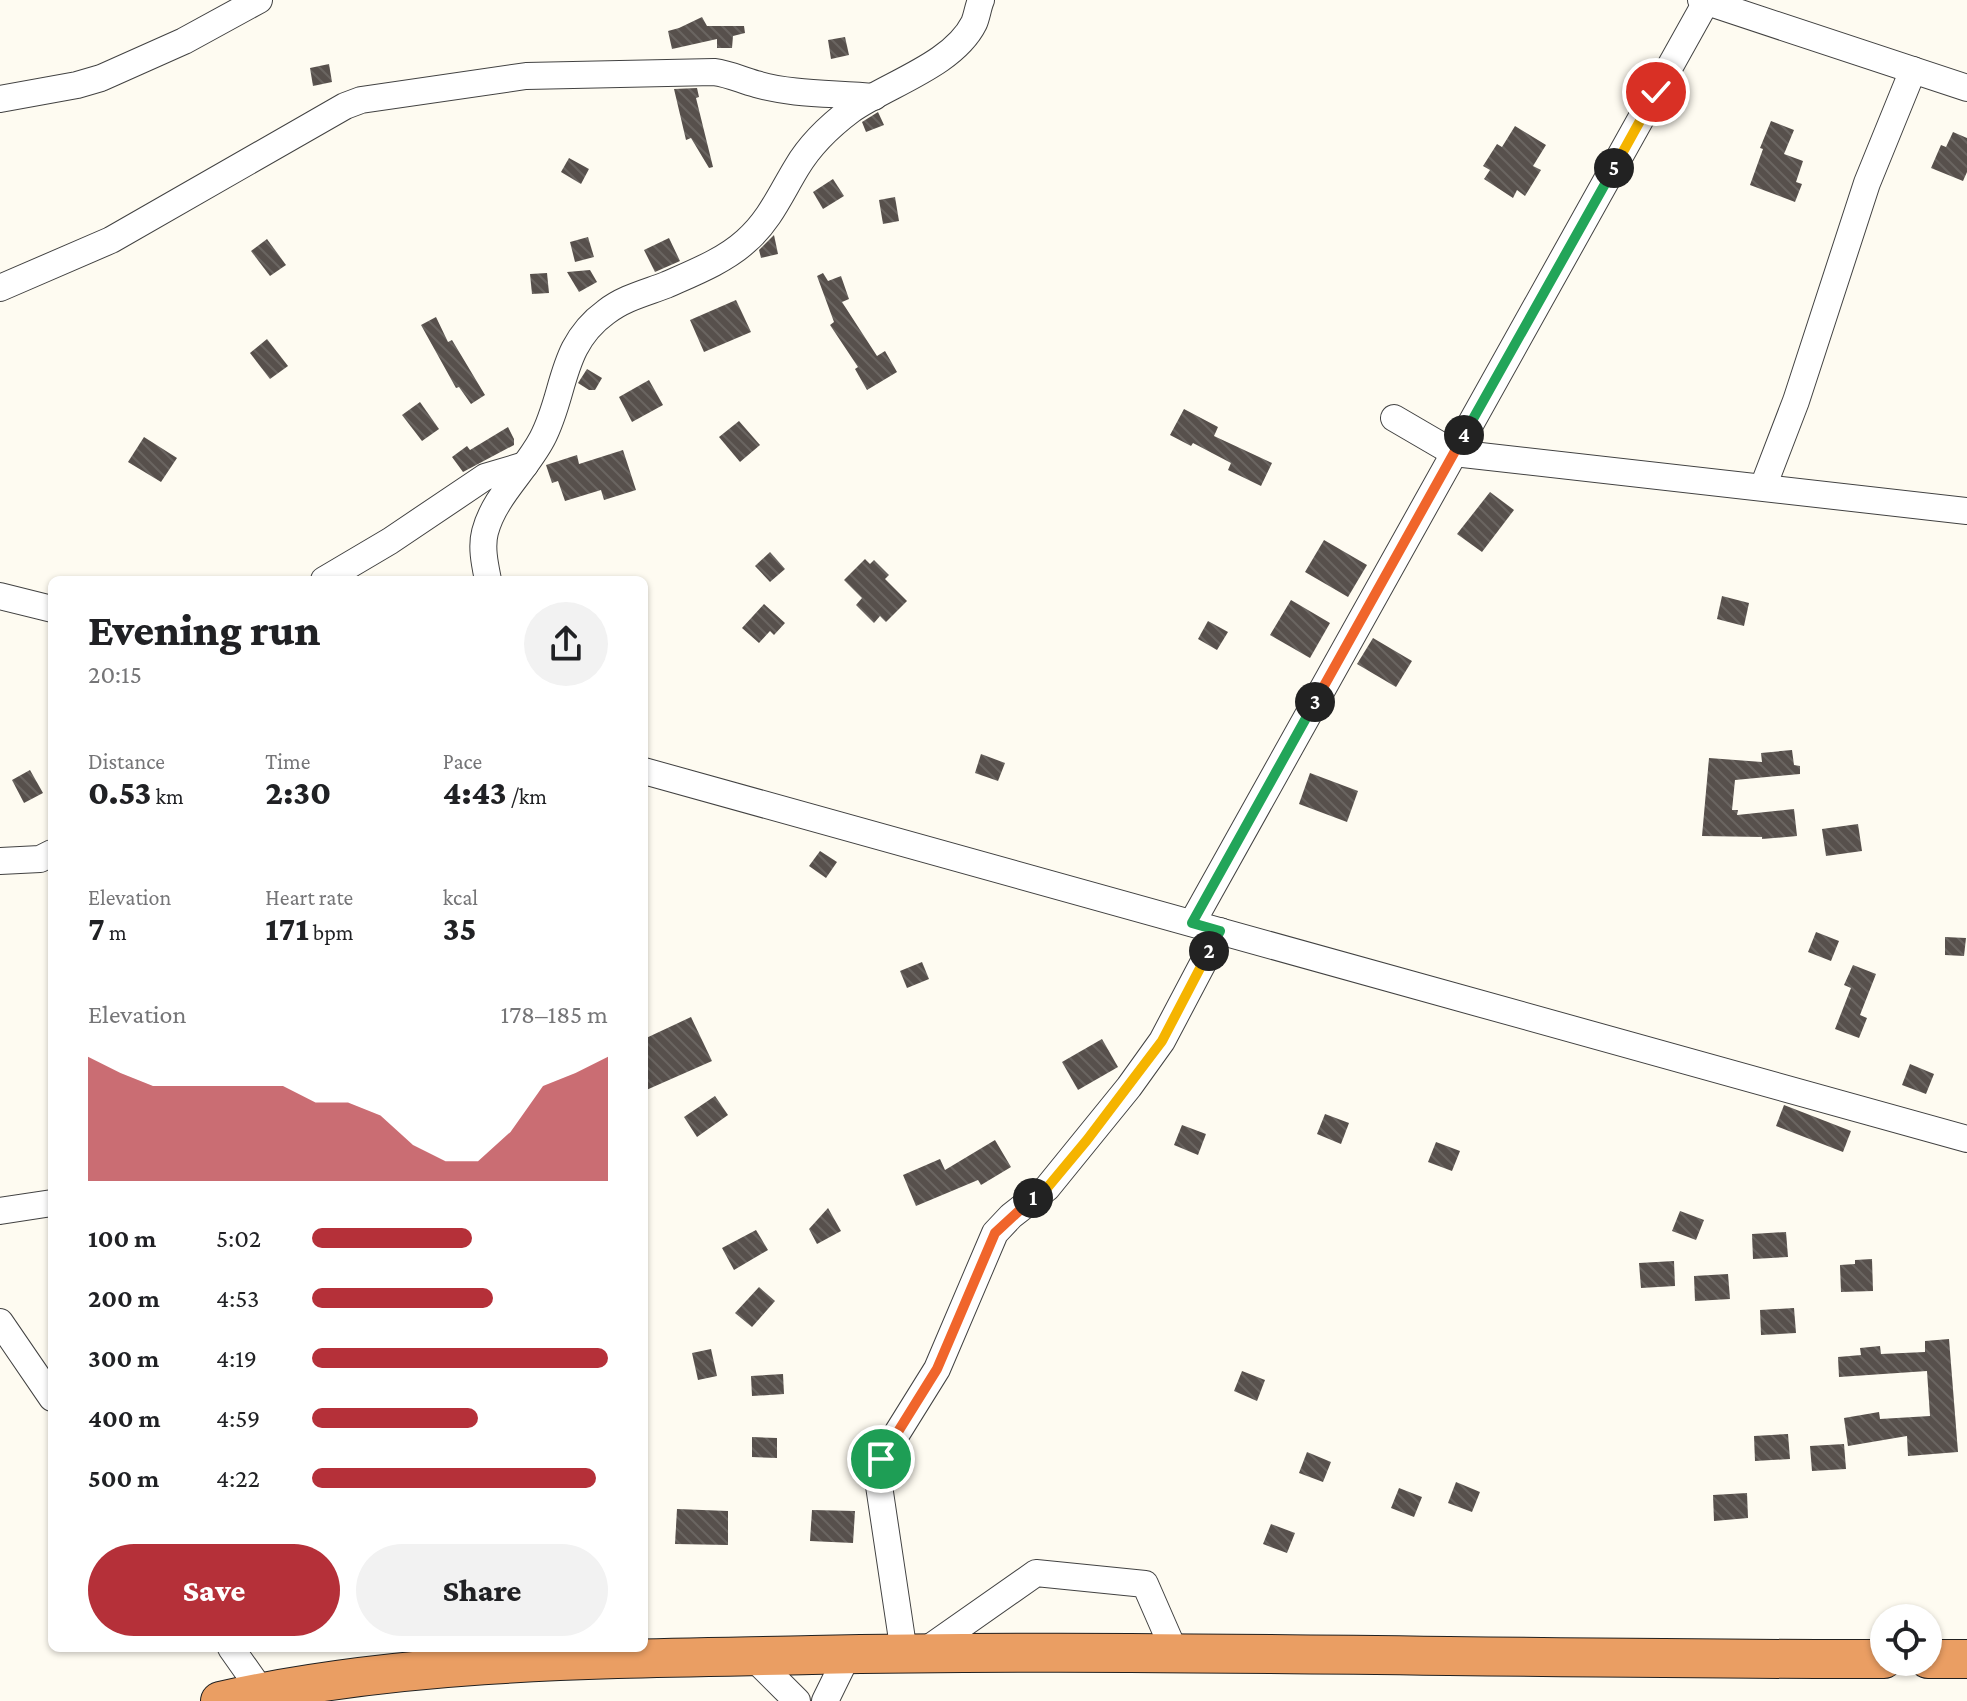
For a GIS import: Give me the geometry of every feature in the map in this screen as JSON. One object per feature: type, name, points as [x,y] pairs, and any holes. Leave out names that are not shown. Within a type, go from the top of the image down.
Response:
[{"type":"highway","points":[[220,1701],[429,1659],[594,1654],[1870,1659]]},
{"type":"highway","points":[[1942,1659],[1967,1659]]},
{"type":"street","points":[[0,99],[101,78],[184,41],[259,0]]},
{"type":"street","points":[[488,576],[484,535],[491,516],[542,439],[572,350],[588,328],[606,312],[631,297],[717,261],[745,243],[766,221],[799,164],[825,133],[851,110],[942,58],[963,39],[974,22],[981,0]]},
{"type":"street","points":[[1192,923],[1704,1],[1967,88]]},
{"type":"street","points":[[1763,487],[1796,401],[1867,183],[1913,70]]},
{"type":"street","points":[[0,288],[111,240],[345,106],[361,100],[526,76],[714,72],[733,74],[756,84],[785,89],[874,97]]},
{"type":"street","points":[[1394,418],[1454,453],[1967,511]]},
{"type":"street","points":[[331,576],[390,541],[485,477],[525,465]]},
{"type":"street","points":[[0,596],[48,608]]},
{"type":"street","points":[[648,772],[1967,1139]]},
{"type":"street","points":[[0,861],[40,859],[48,855]]},
{"type":"street","points":[[1176,1655],[1145,1584],[1036,1573],[913,1653],[878,1479],[881,1459],[937,1369],[995,1233],[1047,1188],[1129,1087],[1162,1041],[1220,931]]},
{"type":"street","points":[[0,1211],[48,1204]]},
{"type":"street","points":[[0,1322],[48,1392]]},
{"type":"street","points":[[234,1652],[262,1692]]},
{"type":"street","points":[[825,1701],[848,1654]]},
{"type":"street","points":[[752,1656],[797,1701]]},
{"type":"building","points":[[702,17],[707,26],[744,26],[745,33],[733,36],[732,48],[717,48],[717,39],[672,49],[668,31]]},
{"type":"building","points":[[845,37],[849,55],[831,59],[828,40]]},
{"type":"building","points":[[329,64],[332,82],[313,86],[310,68]]},
{"type":"building","points":[[697,88],[699,97],[696,98],[713,167],[709,168],[691,138],[686,140],[674,89]]},
{"type":"building","points":[[878,112],[884,125],[866,132],[862,122]]},
{"type":"building","points":[[1771,121],[1794,130],[1784,154],[1803,161],[1796,182],[1802,184],[1795,202],[1750,185]]},
{"type":"building","points":[[1515,126],[1546,145],[1533,166],[1541,170],[1525,196],[1517,190],[1513,198],[1484,179],[1490,170],[1483,166],[1497,144],[1502,147]]},
{"type":"building","points":[[1953,132],[1967,138],[1967,172],[1963,181],[1931,168],[1941,145],[1946,147]]},
{"type":"building","points":[[569,158],[589,169],[581,184],[561,172]]},
{"type":"building","points":[[833,179],[844,196],[823,209],[813,192]]},
{"type":"building","points":[[895,197],[899,221],[883,224],[879,200]]},
{"type":"building","points":[[774,235],[778,254],[761,258],[759,250]]},
{"type":"building","points":[[588,237],[594,257],[575,262],[570,242]]},
{"type":"building","points":[[669,238],[680,261],[655,272],[644,250]]},
{"type":"building","points":[[267,239],[286,265],[270,276],[251,251]]},
{"type":"building","points":[[590,270],[597,282],[579,292],[567,272]]},
{"type":"building","points":[[547,273],[549,293],[532,294],[530,274]]},
{"type":"building","points":[[823,273],[828,281],[841,276],[849,299],[842,302],[877,356],[885,351],[897,372],[867,390],[855,369],[858,367],[830,325],[834,322],[817,276]]},
{"type":"building","points":[[736,300],[751,332],[704,352],[690,320]]},
{"type":"building","points":[[436,317],[448,342],[452,340],[485,395],[471,404],[459,387],[456,388],[421,325]]},
{"type":"building","points":[[267,339],[288,366],[270,379],[250,353]]},
{"type":"building","points":[[587,369],[602,378],[595,390],[578,383]]},
{"type":"building","points":[[649,380],[663,405],[632,422],[619,397]]},
{"type":"building","points":[[420,402],[439,429],[422,441],[402,415]]},
{"type":"building","points":[[1184,409],[1218,427],[1214,436],[1272,463],[1261,486],[1228,470],[1231,463],[1170,435]]},
{"type":"building","points":[[739,421],[760,445],[740,462],[719,437]]},
{"type":"building","points":[[508,427],[514,445],[463,472],[452,457],[467,446],[470,450]]},
{"type":"building","points":[[144,437],[177,458],[161,482],[128,462]]},
{"type":"building","points":[[623,450],[636,490],[604,500],[601,490],[565,501],[558,481],[552,483],[546,465],[577,455],[579,464]]},
{"type":"building","points":[[1490,492],[1514,510],[1482,552],[1457,534]]},
{"type":"building","points":[[1324,540],[1367,565],[1348,597],[1305,572]]},
{"type":"building","points":[[770,552],[785,569],[770,582],[755,566]]},
{"type":"building","points":[[865,559],[870,564],[874,560],[889,575],[885,579],[907,601],[886,622],[880,616],[874,623],[856,605],[862,598],[844,580]]},
{"type":"building","points":[[1722,596],[1749,603],[1744,626],[1717,619]]},
{"type":"building","points":[[1291,600],[1330,623],[1310,658],[1270,635]]},
{"type":"building","points":[[764,604],[785,623],[774,635],[770,631],[759,643],[742,628]]},
{"type":"building","points":[[1208,621],[1228,632],[1217,650],[1198,639]]},
{"type":"building","points":[[1373,638],[1412,661],[1396,687],[1357,664]]},
{"type":"building","points":[[1792,750],[1794,765],[1800,766],[1800,774],[1735,780],[1732,810],[1738,810],[1737,815],[1794,809],[1797,836],[1762,839],[1702,836],[1709,758],[1762,762],[1761,753]]},
{"type":"building","points":[[981,754],[1005,763],[998,781],[975,773]]},
{"type":"building","points":[[30,770],[43,793],[24,803],[12,780]]},
{"type":"building","points":[[1310,773],[1358,791],[1347,822],[1299,804]]},
{"type":"building","points":[[1858,824],[1862,851],[1826,856],[1822,829]]},
{"type":"building","points":[[820,851],[837,862],[826,878],[809,866]]},
{"type":"building","points":[[1816,932],[1839,941],[1831,961],[1808,952]]},
{"type":"building","points":[[1945,937],[1966,938],[1964,956],[1945,955]]},
{"type":"building","points":[[922,962],[929,979],[907,988],[900,971]]},
{"type":"building","points":[[1853,965],[1876,974],[1860,1015],[1867,1018],[1859,1038],[1835,1029],[1851,988],[1844,985]]},
{"type":"building","points":[[691,1017],[712,1061],[648,1089],[648,1037]]},
{"type":"building","points":[[1102,1039],[1118,1067],[1078,1090],[1062,1062]]},
{"type":"building","points":[[1910,1064],[1934,1074],[1926,1094],[1902,1085]]},
{"type":"building","points":[[715,1096],[728,1115],[697,1137],[684,1117]]},
{"type":"building","points":[[1784,1105],[1851,1131],[1843,1152],[1776,1126]]},
{"type":"building","points":[[1325,1114],[1349,1123],[1341,1144],[1317,1134]]},
{"type":"building","points":[[1182,1125],[1206,1134],[1198,1155],[1174,1145]]},
{"type":"building","points":[[995,1140],[1011,1167],[981,1185],[978,1180],[916,1206],[903,1175],[940,1159],[945,1170]]},
{"type":"building","points":[[1436,1142],[1460,1151],[1452,1171],[1428,1162]]},
{"type":"building","points":[[828,1208],[841,1231],[817,1244],[809,1229]]},
{"type":"building","points":[[1680,1211],[1704,1220],[1696,1240],[1672,1231]]},
{"type":"building","points":[[756,1230],[768,1250],[734,1270],[722,1248]]},
{"type":"building","points":[[1786,1232],[1788,1257],[1753,1259],[1752,1234]]},
{"type":"building","points":[[1872,1259],[1873,1291],[1841,1292],[1840,1265]]},
{"type":"building","points":[[1674,1261],[1675,1286],[1641,1288],[1639,1263]]},
{"type":"building","points":[[1728,1274],[1730,1299],[1695,1301],[1694,1276]]},
{"type":"building","points":[[759,1287],[775,1301],[752,1327],[735,1313]]},
{"type":"building","points":[[1794,1308],[1796,1333],[1761,1335],[1760,1310]]},
{"type":"building","points":[[1949,1339],[1958,1452],[1908,1456],[1907,1436],[1848,1446],[1844,1418],[1879,1412],[1880,1419],[1930,1416],[1927,1371],[1839,1377],[1838,1357],[1861,1355],[1860,1348],[1880,1346],[1881,1354],[1925,1352],[1925,1341]]},
{"type":"building","points":[[711,1349],[717,1376],[698,1380],[692,1353]]},
{"type":"building","points":[[1242,1371],[1265,1380],[1257,1401],[1234,1391]]},
{"type":"building","points":[[783,1374],[784,1394],[752,1396],[751,1376]]},
{"type":"building","points":[[1788,1434],[1790,1459],[1755,1461],[1754,1436]]},
{"type":"building","points":[[752,1437],[777,1438],[777,1458],[752,1457]]},
{"type":"building","points":[[1844,1444],[1846,1469],[1812,1471],[1810,1446]]},
{"type":"building","points":[[1307,1452],[1331,1462],[1323,1482],[1299,1473]]},
{"type":"building","points":[[1456,1482],[1480,1492],[1472,1512],[1448,1503]]},
{"type":"building","points":[[1399,1488],[1422,1497],[1414,1517],[1391,1508]]},
{"type":"building","points":[[1747,1493],[1748,1518],[1714,1521],[1713,1495]]},
{"type":"building","points":[[677,1509],[728,1511],[728,1545],[675,1544]]},
{"type":"building","points":[[812,1510],[855,1511],[853,1543],[810,1541]]},
{"type":"building","points":[[1271,1524],[1295,1533],[1287,1553],[1263,1544]]},
{"type":"route","points":[[881,1459],[937,1369],[995,1233],[1047,1188],[1162,1041],[1220,931],[1192,923],[1656,92]]}]
